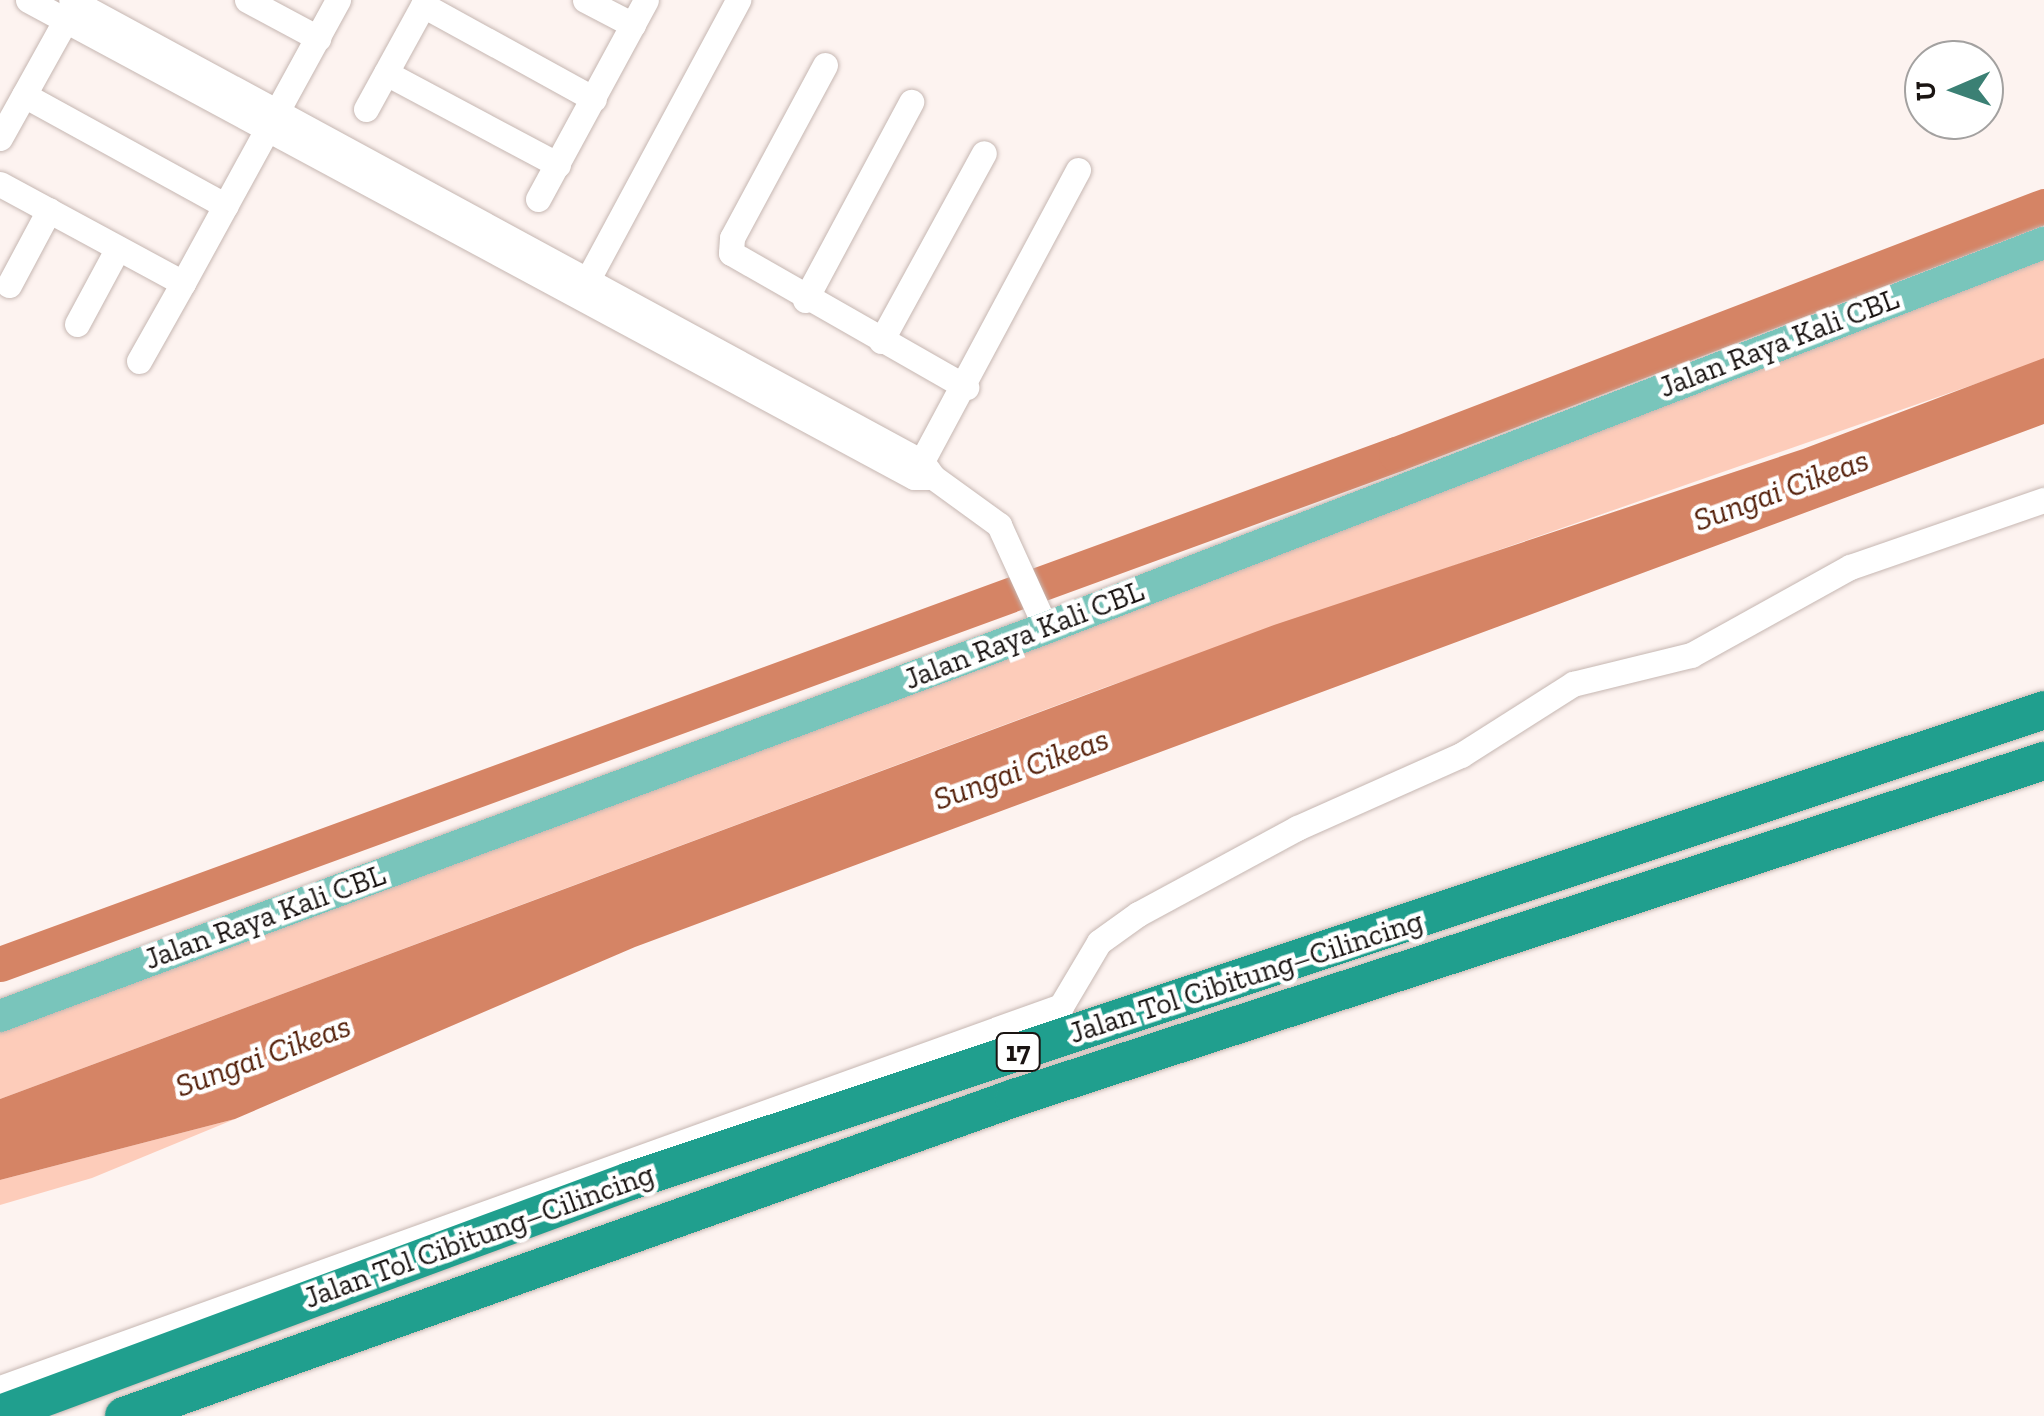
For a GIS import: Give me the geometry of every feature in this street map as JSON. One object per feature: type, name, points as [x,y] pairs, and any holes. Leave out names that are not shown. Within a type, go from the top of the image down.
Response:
[{"type":"highway","name":"Jalan Tol Cibitung–Cilincing","points":[[0,1414],[630,1181],[2044,710]]},
{"type":"highway","name":"Jalan Tol Cibitung–Cilincing","points":[[124,1416],[1014,1098],[2044,760]]},
{"type":"main road","name":"Jalan Raya Kali CBL","points":[[0,1016],[1046,628],[2044,243]]},
{"type":"street","points":[[28,0],[68,10],[923,472],[999,525],[1019,558],[1046,628]]},
{"type":"street","points":[[247,0],[318,38]]},
{"type":"street","points":[[139,361],[338,0]]},
{"type":"street","points":[[585,0],[633,25]]},
{"type":"street","points":[[538,199],[646,0]]},
{"type":"street","points":[[583,288],[738,0]]},
{"type":"street","points":[[366,109],[424,2],[594,98]]},
{"type":"street","points":[[0,138],[68,10]]},
{"type":"street","points":[[825,66],[730,246],[743,265],[966,387]]},
{"type":"street","points":[[386,74],[558,165]]},
{"type":"street","points":[[24,95],[226,206]]},
{"type":"street","points":[[805,300],[911,102]]},
{"type":"street","points":[[881,341],[984,153]]},
{"type":"street","points":[[923,472],[1078,170]]},
{"type":"street","points":[[0,184],[183,283]]},
{"type":"street","points":[[9,285],[49,210]]},
{"type":"street","points":[[77,324],[118,248]]},
{"type":"street","points":[[0,1388],[1060,1006],[1114,928],[1205,876],[1461,755],[1573,684],[1708,647],[1850,567],[2044,500]]},
{"type":"shaded area","points":[[2044,244],[2044,360],[1106,687],[0,1099],[0,1016]]},
{"type":"shaded area","points":[[235,1119],[92,1178],[0,1205],[0,1180]]},
{"type":"water","name":"Sungai Cikeas","points":[[2044,358],[2044,424],[635,947],[235,1119],[0,1180],[0,1099],[1274,625],[1803,449]]},
{"type":"waterway","points":[[0,964],[1396,454],[2044,206]]}]
